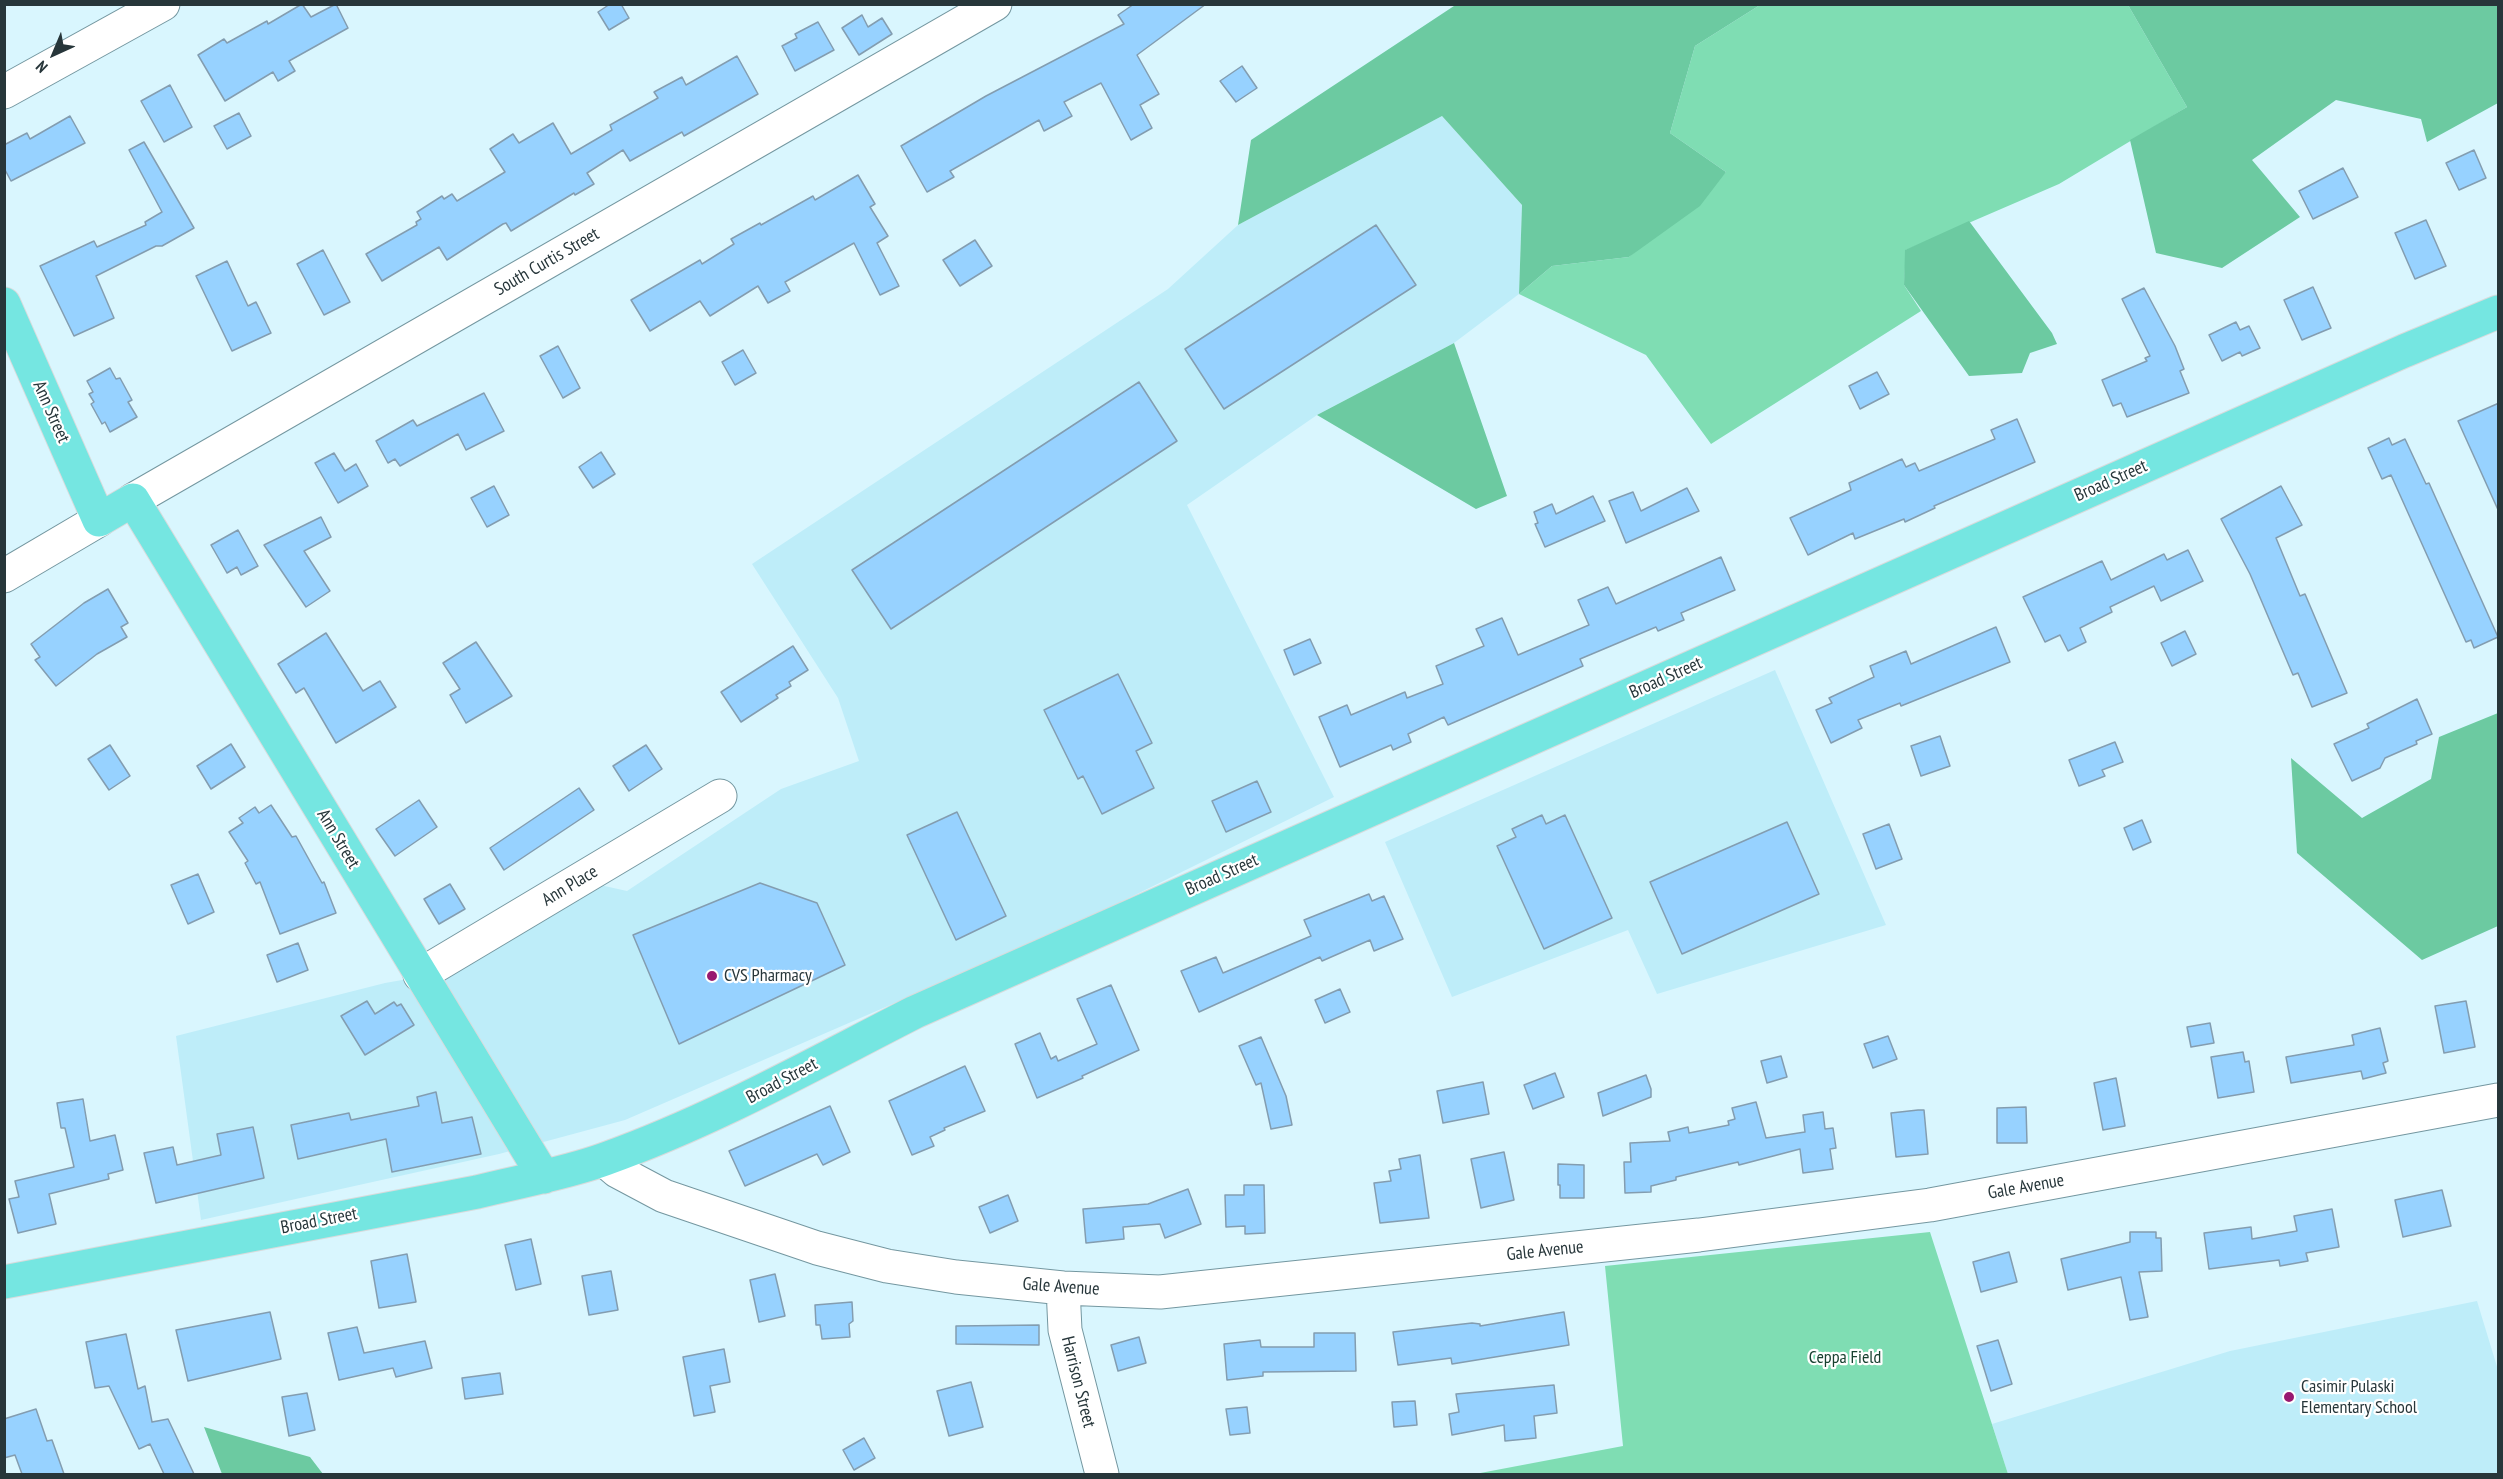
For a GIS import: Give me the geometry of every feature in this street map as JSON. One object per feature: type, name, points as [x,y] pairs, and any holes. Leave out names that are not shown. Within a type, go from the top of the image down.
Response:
[{"type":"main road","name":"Ann Street","points":[[4,304],[99,520]]},
{"type":"main road","name":"Broad Street","points":[[4,1282],[477,1192],[544,1177],[603,1160],[719,1114],[915,1012],[2404,351],[2499,312]]},
{"type":"main road","name":"South Curtis Street","points":[[99,520],[133,500]]},
{"type":"main road","name":"Ann Street","points":[[133,500],[544,1177]]},
{"type":"street","points":[[4,92],[163,4]]},
{"type":"street","name":"South Curtis Street","points":[[133,500],[995,4]]},
{"type":"street","points":[[4,576],[99,520]]},
{"type":"street","name":"Ann Place","points":[[420,975],[720,796]]},
{"type":"street","name":"Gale Avenue","points":[[603,1160],[617,1171],[664,1196],[817,1248],[899,1268],[956,1277],[1063,1288],[1160,1292],[1636,1242],[1930,1205],[2499,1100]]},
{"type":"street","name":"Harrison Street","points":[[1063,1288],[1065,1330],[1102,1474]]},
{"type":"shaded area","points":[[1442,116],[1522,205],[1519,294],[1454,343],[1317,415],[1187,505],[1334,797],[1068,928],[625,1120],[499,1154],[201,1220],[176,1036],[385,983],[448,972],[600,885],[627,891],[781,789],[859,761],[838,698],[752,564],[1168,289],[1238,225]]},
{"type":"shaded area","points":[[1775,670],[1886,925],[1657,994],[1628,930],[1452,997],[1385,842]]},
{"type":"shaded area","name":"Casimir Pulaski Elementary School","points":[[2477,1301],[2498,1370],[2498,1474],[2008,1474],[1992,1424],[2230,1351]]},
{"type":"green space","points":[[1457,4],[1760,5],[1695,46],[1670,133],[1726,172],[1700,206],[1629,257],[1552,266],[1519,294],[1522,205],[1442,116],[1238,225],[1251,140]]},
{"type":"green space","points":[[1760,5],[2128,5],[2187,107],[2059,184],[1906,250],[1904,285],[1921,311],[1711,444],[1646,355],[1519,294],[1552,266],[1629,257],[1726,172],[1670,133],[1695,46]]},
{"type":"green space","points":[[2128,5],[2498,5],[2498,103],[2427,142],[2421,119],[2336,100],[2252,160],[2300,217],[2222,268],[2156,253],[2130,140],[2187,107]]},
{"type":"green space","points":[[1969,221],[2052,333],[2057,344],[2030,353],[2022,373],[1969,376],[1904,285],[1905,250]]},
{"type":"green space","points":[[1454,343],[1507,496],[1476,509],[1317,415]]},
{"type":"green space","points":[[2498,713],[2498,926],[2422,960],[2297,853],[2291,758],[2362,818],[2431,779],[2439,737]]},
{"type":"green space","name":"Ceppa Field","points":[[1930,1232],[2008,1474],[1475,1474],[1623,1446],[1605,1266]]},
{"type":"green space","points":[[204,1427],[310,1457],[323,1474],[222,1474]]},
{"type":"building","points":[[302,4],[311,17],[336,4],[348,28],[289,61],[295,71],[278,81],[273,72],[225,101],[198,55],[224,39],[227,43],[267,21],[268,24]]},
{"type":"building","points":[[610,4],[621,4],[629,18],[609,30],[598,12]]},
{"type":"building","points":[[1134,4],[1206,4],[1137,55],[1159,94],[1140,105],[1152,128],[1131,140],[1101,83],[1064,102],[1072,116],[1044,131],[1039,120],[950,171],[954,177],[927,192],[901,146],[986,96],[1124,24],[1118,15]]},
{"type":"building","points":[[862,15],[868,27],[882,18],[892,34],[859,55],[842,28]]},
{"type":"building","points":[[818,22],[834,50],[795,71],[782,46],[797,38],[795,34]]},
{"type":"building","points":[[737,56],[758,94],[684,136],[682,132],[630,161],[623,150],[587,173],[594,184],[575,195],[574,193],[511,231],[506,223],[503,224],[447,260],[439,247],[382,281],[366,254],[417,225],[416,222],[421,219],[417,212],[442,196],[444,199],[452,194],[457,201],[505,172],[490,149],[513,134],[519,143],[553,123],[571,154],[612,130],[610,125],[658,98],[654,92],[682,77],[686,85]]},
{"type":"building","points":[[1242,66],[1257,88],[1236,102],[1220,81]]},
{"type":"building","points":[[170,85],[192,127],[164,142],[141,101]]},
{"type":"building","points":[[239,113],[251,136],[227,149],[214,126]]},
{"type":"building","points":[[70,116],[85,143],[11,181],[4,168],[4,145],[27,133],[30,139]]},
{"type":"building","points":[[144,142],[194,228],[162,246],[156,246],[96,276],[114,318],[74,336],[40,266],[94,241],[97,247],[146,225],[145,222],[162,212],[129,150]]},
{"type":"building","points":[[2474,150],[2486,178],[2459,190],[2446,163]]},
{"type":"building","points":[[2343,168],[2358,197],[2313,219],[2299,191]]},
{"type":"building","points":[[858,175],[875,204],[870,207],[888,236],[877,243],[899,286],[880,295],[854,243],[785,282],[790,291],[768,303],[758,286],[710,316],[700,301],[650,331],[631,300],[700,260],[702,264],[734,244],[731,239],[760,223],[761,225],[813,196],[815,200]]},
{"type":"building","points":[[2426,220],[2446,266],[2415,279],[2395,233]]},
{"type":"building","points":[[1376,225],[1416,285],[1224,409],[1185,349]]},
{"type":"building","points":[[975,240],[992,266],[960,286],[943,260]]},
{"type":"building","points":[[323,250],[350,302],[324,315],[297,264]]},
{"type":"building","points":[[227,261],[248,306],[256,302],[271,333],[232,351],[196,276]]},
{"type":"building","points":[[2313,287],[2331,328],[2302,340],[2284,300]]},
{"type":"building","points":[[2144,288],[2175,346],[2184,369],[2180,371],[2189,393],[2127,417],[2121,403],[2113,406],[2102,380],[2147,361],[2145,358],[2150,356],[2122,299]]},
{"type":"building","points":[[2236,322],[2240,330],[2249,326],[2260,348],[2242,356],[2240,352],[2222,361],[2209,335]]},
{"type":"building","points":[[558,346],[580,388],[563,398],[540,356]]},
{"type":"building","points":[[743,350],[756,373],[735,385],[722,362]]},
{"type":"building","points":[[110,368],[116,379],[120,378],[132,400],[128,402],[137,417],[110,432],[105,422],[102,424],[91,404],[94,402],[89,394],[93,392],[87,381]]},
{"type":"building","points":[[1877,372],[1889,394],[1860,409],[1849,386]]},
{"type":"building","points":[[1139,382],[1177,441],[891,629],[852,570]]},
{"type":"building","points":[[484,393],[504,431],[466,450],[458,434],[400,466],[395,459],[388,463],[376,441],[413,420],[417,426]]},
{"type":"building","points":[[2499,403],[2499,512],[2458,421]]},
{"type":"building","points":[[2017,419],[2035,462],[1934,506],[1935,508],[1905,522],[1904,519],[1855,539],[1853,533],[1808,555],[1790,518],[1851,490],[1849,483],[1902,459],[1906,467],[1915,463],[1919,471],[1995,439],[1991,430]]},
{"type":"building","points":[[2389,438],[2392,445],[2405,439],[2426,484],[2429,483],[2498,637],[2474,648],[2471,640],[2466,642],[2391,475],[2382,479],[2368,448]]},
{"type":"building","points":[[601,452],[615,474],[593,488],[579,467]]},
{"type":"building","points":[[334,453],[345,471],[356,464],[368,486],[338,503],[315,463]]},
{"type":"building","points":[[494,486],[509,515],[487,527],[471,498]]},
{"type":"building","points":[[2281,486],[2302,525],[2276,538],[2300,596],[2305,594],[2347,693],[2312,707],[2298,673],[2293,675],[2250,574],[2221,519]]},
{"type":"building","points":[[1687,488],[1699,511],[1626,543],[1609,501],[1633,492],[1641,511]]},
{"type":"building","points":[[1593,496],[1605,521],[1545,547],[1535,524],[1538,523],[1534,512],[1552,504],[1556,514]]},
{"type":"building","points":[[321,517],[331,537],[304,551],[330,591],[306,607],[264,545]]},
{"type":"building","points":[[238,530],[258,566],[241,575],[237,567],[227,573],[211,545]]},
{"type":"building","points":[[2188,550],[2203,581],[2161,601],[2154,586],[2110,607],[2112,612],[2080,628],[2086,642],[2068,651],[2060,635],[2045,642],[2023,597],[2102,561],[2111,580],[2164,554],[2167,560]]},
{"type":"building","points":[[1721,557],[1735,590],[1681,613],[1684,620],[1658,631],[1656,627],[1580,659],[1583,666],[1448,725],[1444,717],[1408,734],[1411,742],[1393,750],[1391,745],[1340,767],[1319,717],[1347,705],[1351,715],[1405,692],[1407,698],[1443,684],[1436,666],[1484,646],[1476,629],[1502,618],[1518,655],[1589,625],[1578,600],[1608,587],[1616,604]]},
{"type":"building","points":[[108,589],[128,623],[121,627],[127,637],[97,654],[56,686],[35,660],[40,657],[31,644],[84,603]]},
{"type":"building","points":[[1996,627],[2010,662],[1901,706],[1900,703],[1858,720],[1862,728],[1831,743],[1816,710],[1832,703],[1829,698],[1874,677],[1870,666],[1906,651],[1911,664]]},
{"type":"building","points":[[2185,631],[2196,654],[2172,666],[2161,643]]},
{"type":"building","points":[[326,633],[363,691],[380,681],[396,707],[336,743],[304,688],[296,693],[278,664]]},
{"type":"building","points":[[1310,639],[1321,663],[1294,675],[1284,650]]},
{"type":"building","points":[[476,642],[512,696],[466,723],[450,695],[460,689],[443,663]]},
{"type":"building","points":[[793,646],[808,670],[789,682],[791,686],[776,695],[778,698],[741,722],[721,692]]},
{"type":"building","points":[[1118,674],[1152,743],[1136,751],[1154,788],[1102,814],[1083,776],[1078,779],[1044,710]]},
{"type":"building","points":[[2417,699],[2432,734],[2416,741],[2417,744],[2385,758],[2380,768],[2352,781],[2334,744],[2369,728],[2367,724]]},
{"type":"building","points":[[1940,736],[1950,766],[1921,776],[1911,746]]},
{"type":"building","points":[[2115,742],[2123,762],[2102,770],[2105,776],[2079,786],[2069,760]]},
{"type":"building","points":[[231,744],[245,767],[211,789],[197,766]]},
{"type":"building","points":[[110,745],[130,776],[109,790],[88,759]]},
{"type":"building","points":[[646,745],[662,769],[629,791],[613,766]]},
{"type":"building","points":[[1257,781],[1271,812],[1226,832],[1212,801]]},
{"type":"building","points":[[579,788],[594,810],[504,870],[490,848]]},
{"type":"building","points":[[419,800],[437,827],[395,856],[376,829]]},
{"type":"building","points":[[271,805],[292,837],[296,836],[322,883],[324,882],[336,913],[280,934],[260,882],[256,884],[245,863],[248,861],[229,832],[243,823],[239,818],[255,807],[259,813]]},
{"type":"building","points":[[957,812],[1006,916],[956,940],[907,835]]},
{"type":"building","points":[[1542,815],[1546,824],[1565,815],[1612,918],[1544,949],[1497,846],[1516,837],[1512,829]]},
{"type":"building","points":[[2142,820],[2151,842],[2133,850],[2124,828]]},
{"type":"building","points":[[1787,822],[1819,894],[1682,954],[1650,882]]},
{"type":"building","points":[[1889,824],[1902,859],[1876,869],[1863,834]]},
{"type":"building","points":[[198,874],[214,912],[188,924],[171,885]]},
{"type":"building","points":[[760,883],[817,903],[845,965],[679,1044],[633,935]]},
{"type":"building","points":[[450,884],[465,909],[439,924],[424,899]]},
{"type":"building","points":[[1369,894],[1372,901],[1384,896],[1403,939],[1374,951],[1370,940],[1322,961],[1320,957],[1199,1012],[1181,971],[1216,957],[1223,973],[1311,936],[1304,920]]},
{"type":"building","points":[[298,943],[308,970],[277,982],[267,955]]},
{"type":"building","points":[[1111,985],[1139,1050],[1037,1098],[1015,1044],[1040,1033],[1051,1059],[1056,1056],[1058,1061],[1097,1044],[1077,999]]},
{"type":"building","points":[[1340,989],[1350,1012],[1325,1023],[1315,1000]]},
{"type":"building","points":[[367,1001],[375,1014],[394,1002],[397,1006],[401,1004],[414,1025],[365,1055],[341,1016]]},
{"type":"building","points":[[2466,1001],[2475,1047],[2444,1053],[2435,1006]]},
{"type":"building","points":[[2210,1023],[2214,1043],[2191,1047],[2187,1027]]},
{"type":"building","points":[[2380,1028],[2388,1061],[2383,1063],[2386,1073],[2363,1079],[2361,1071],[2291,1083],[2286,1057],[2354,1045],[2352,1035]]},
{"type":"building","points":[[1888,1036],[1897,1059],[1873,1068],[1864,1044]]},
{"type":"building","points":[[1261,1037],[1286,1096],[1292,1125],[1271,1129],[1261,1083],[1256,1085],[1239,1046]]},
{"type":"building","points":[[2243,1052],[2245,1062],[2249,1061],[2254,1092],[2218,1098],[2211,1057]]},
{"type":"building","points":[[1781,1056],[1787,1077],[1767,1083],[1761,1061]]},
{"type":"building","points":[[965,1066],[985,1111],[944,1128],[945,1130],[930,1137],[934,1146],[912,1155],[889,1101]]},
{"type":"building","points":[[1555,1073],[1564,1097],[1533,1109],[1524,1085]]},
{"type":"building","points":[[1646,1075],[1651,1097],[1603,1116],[1598,1093]]},
{"type":"building","points":[[2116,1078],[2125,1126],[2103,1130],[2094,1083]]},
{"type":"building","points":[[1483,1082],[1489,1114],[1443,1123],[1437,1091]]},
{"type":"building","points":[[436,1092],[442,1123],[472,1117],[481,1154],[392,1172],[386,1139],[298,1159],[291,1125],[349,1113],[351,1120],[419,1106],[417,1097]]},
{"type":"building","points":[[83,1099],[90,1141],[115,1135],[123,1170],[108,1174],[109,1179],[49,1194],[56,1224],[18,1233],[9,1199],[19,1197],[15,1181],[74,1167],[65,1128],[61,1128],[57,1103]]},
{"type":"building","points":[[1756,1102],[1766,1138],[1805,1132],[1803,1115],[1823,1112],[1825,1129],[1833,1128],[1836,1148],[1830,1149],[1833,1169],[1803,1173],[1800,1149],[1739,1165],[1738,1162],[1676,1177],[1676,1180],[1651,1186],[1651,1192],[1625,1193],[1624,1162],[1631,1162],[1630,1143],[1670,1141],[1668,1132],[1688,1127],[1689,1133],[1729,1125],[1728,1121],[1735,1119],[1732,1108]]},
{"type":"building","points":[[830,1106],[850,1152],[823,1165],[817,1154],[745,1186],[729,1151]]},
{"type":"building","points":[[2026,1107],[2027,1143],[1997,1143],[1997,1108]]},
{"type":"building","points":[[1924,1110],[1928,1154],[1896,1157],[1891,1113]]},
{"type":"building","points":[[253,1127],[264,1178],[156,1203],[144,1153],[173,1147],[177,1165],[221,1155],[217,1134]]},
{"type":"building","points":[[1504,1152],[1514,1200],[1481,1208],[1471,1159]]},
{"type":"building","points":[[1420,1155],[1429,1218],[1380,1223],[1374,1183],[1391,1181],[1389,1171],[1401,1169],[1399,1159]]},
{"type":"building","points":[[1558,1164],[1584,1165],[1584,1198],[1560,1198]]},
{"type":"building","points":[[1244,1185],[1264,1185],[1265,1233],[1245,1234],[1245,1226],[1226,1227],[1225,1195],[1244,1195]]},
{"type":"building","points":[[1188,1189],[1201,1224],[1165,1238],[1160,1224],[1123,1227],[1124,1239],[1086,1243],[1083,1209],[1148,1204]]},
{"type":"building","points":[[2442,1190],[2451,1226],[2403,1237],[2395,1200]]},
{"type":"building","points":[[1008,1195],[1018,1221],[990,1233],[979,1207]]},
{"type":"building","points":[[2332,1209],[2339,1247],[2306,1253],[2308,1261],[2280,1266],[2279,1260],[2209,1269],[2204,1233],[2251,1227],[2252,1239],[2297,1231],[2294,1216]]},
{"type":"building","points":[[2130,1232],[2156,1232],[2156,1238],[2161,1238],[2162,1271],[2139,1272],[2148,1317],[2130,1320],[2121,1277],[2068,1290],[2061,1259],[2130,1242]]},
{"type":"building","points":[[531,1239],[541,1284],[516,1290],[505,1245]]},
{"type":"building","points":[[2009,1252],[2017,1282],[1981,1292],[1973,1262]]},
{"type":"building","points":[[407,1254],[416,1302],[379,1308],[371,1261]]},
{"type":"building","points":[[611,1271],[618,1310],[589,1315],[582,1276]]},
{"type":"building","points":[[775,1274],[785,1316],[759,1322],[750,1280]]},
{"type":"building","points":[[852,1302],[853,1321],[849,1324],[850,1337],[822,1339],[820,1325],[816,1325],[815,1305]]},
{"type":"building","points":[[270,1312],[281,1359],[188,1381],[176,1330]]},
{"type":"building","points":[[1564,1312],[1569,1345],[1452,1364],[1451,1358],[1398,1365],[1393,1332],[1472,1323],[1480,1324],[1480,1326]]},
{"type":"building","points":[[1039,1325],[1039,1345],[956,1344],[956,1326]]},
{"type":"building","points":[[357,1327],[364,1353],[425,1341],[432,1368],[396,1377],[393,1368],[339,1380],[328,1333]]},
{"type":"building","points":[[1314,1333],[1355,1333],[1356,1371],[1263,1372],[1263,1376],[1227,1380],[1224,1344],[1260,1340],[1261,1347],[1314,1347]]},
{"type":"building","points":[[126,1334],[138,1389],[145,1386],[152,1422],[168,1419],[194,1474],[164,1474],[150,1444],[139,1449],[109,1386],[95,1388],[86,1342]]},
{"type":"building","points":[[1139,1337],[1146,1363],[1118,1371],[1111,1345]]},
{"type":"building","points":[[1998,1340],[2012,1384],[1991,1391],[1977,1346]]},
{"type":"building","points":[[724,1349],[730,1382],[710,1386],[715,1412],[694,1416],[683,1357]]},
{"type":"building","points":[[500,1373],[503,1394],[465,1399],[462,1378]]},
{"type":"building","points":[[971,1382],[983,1427],[949,1436],[937,1391]]},
{"type":"building","points":[[1554,1385],[1557,1413],[1534,1416],[1536,1438],[1505,1441],[1504,1425],[1452,1435],[1449,1414],[1459,1412],[1456,1394]]},
{"type":"building","points":[[307,1393],[315,1430],[289,1436],[282,1397]]},
{"type":"building","points":[[1415,1401],[1417,1425],[1394,1427],[1392,1402]]},
{"type":"building","points":[[1247,1407],[1250,1433],[1230,1435],[1226,1409]]},
{"type":"building","points":[[36,1409],[47,1441],[52,1440],[64,1474],[22,1474],[15,1455],[4,1458],[4,1419]]},
{"type":"building","points":[[864,1438],[875,1458],[854,1470],[843,1450]]},
{"type":"place","name":"CVS Pharmacy","points":[[712,976]]},
{"type":"place","name":"Casimir Pulaski Elementary School","points":[[2289,1397]]}]
